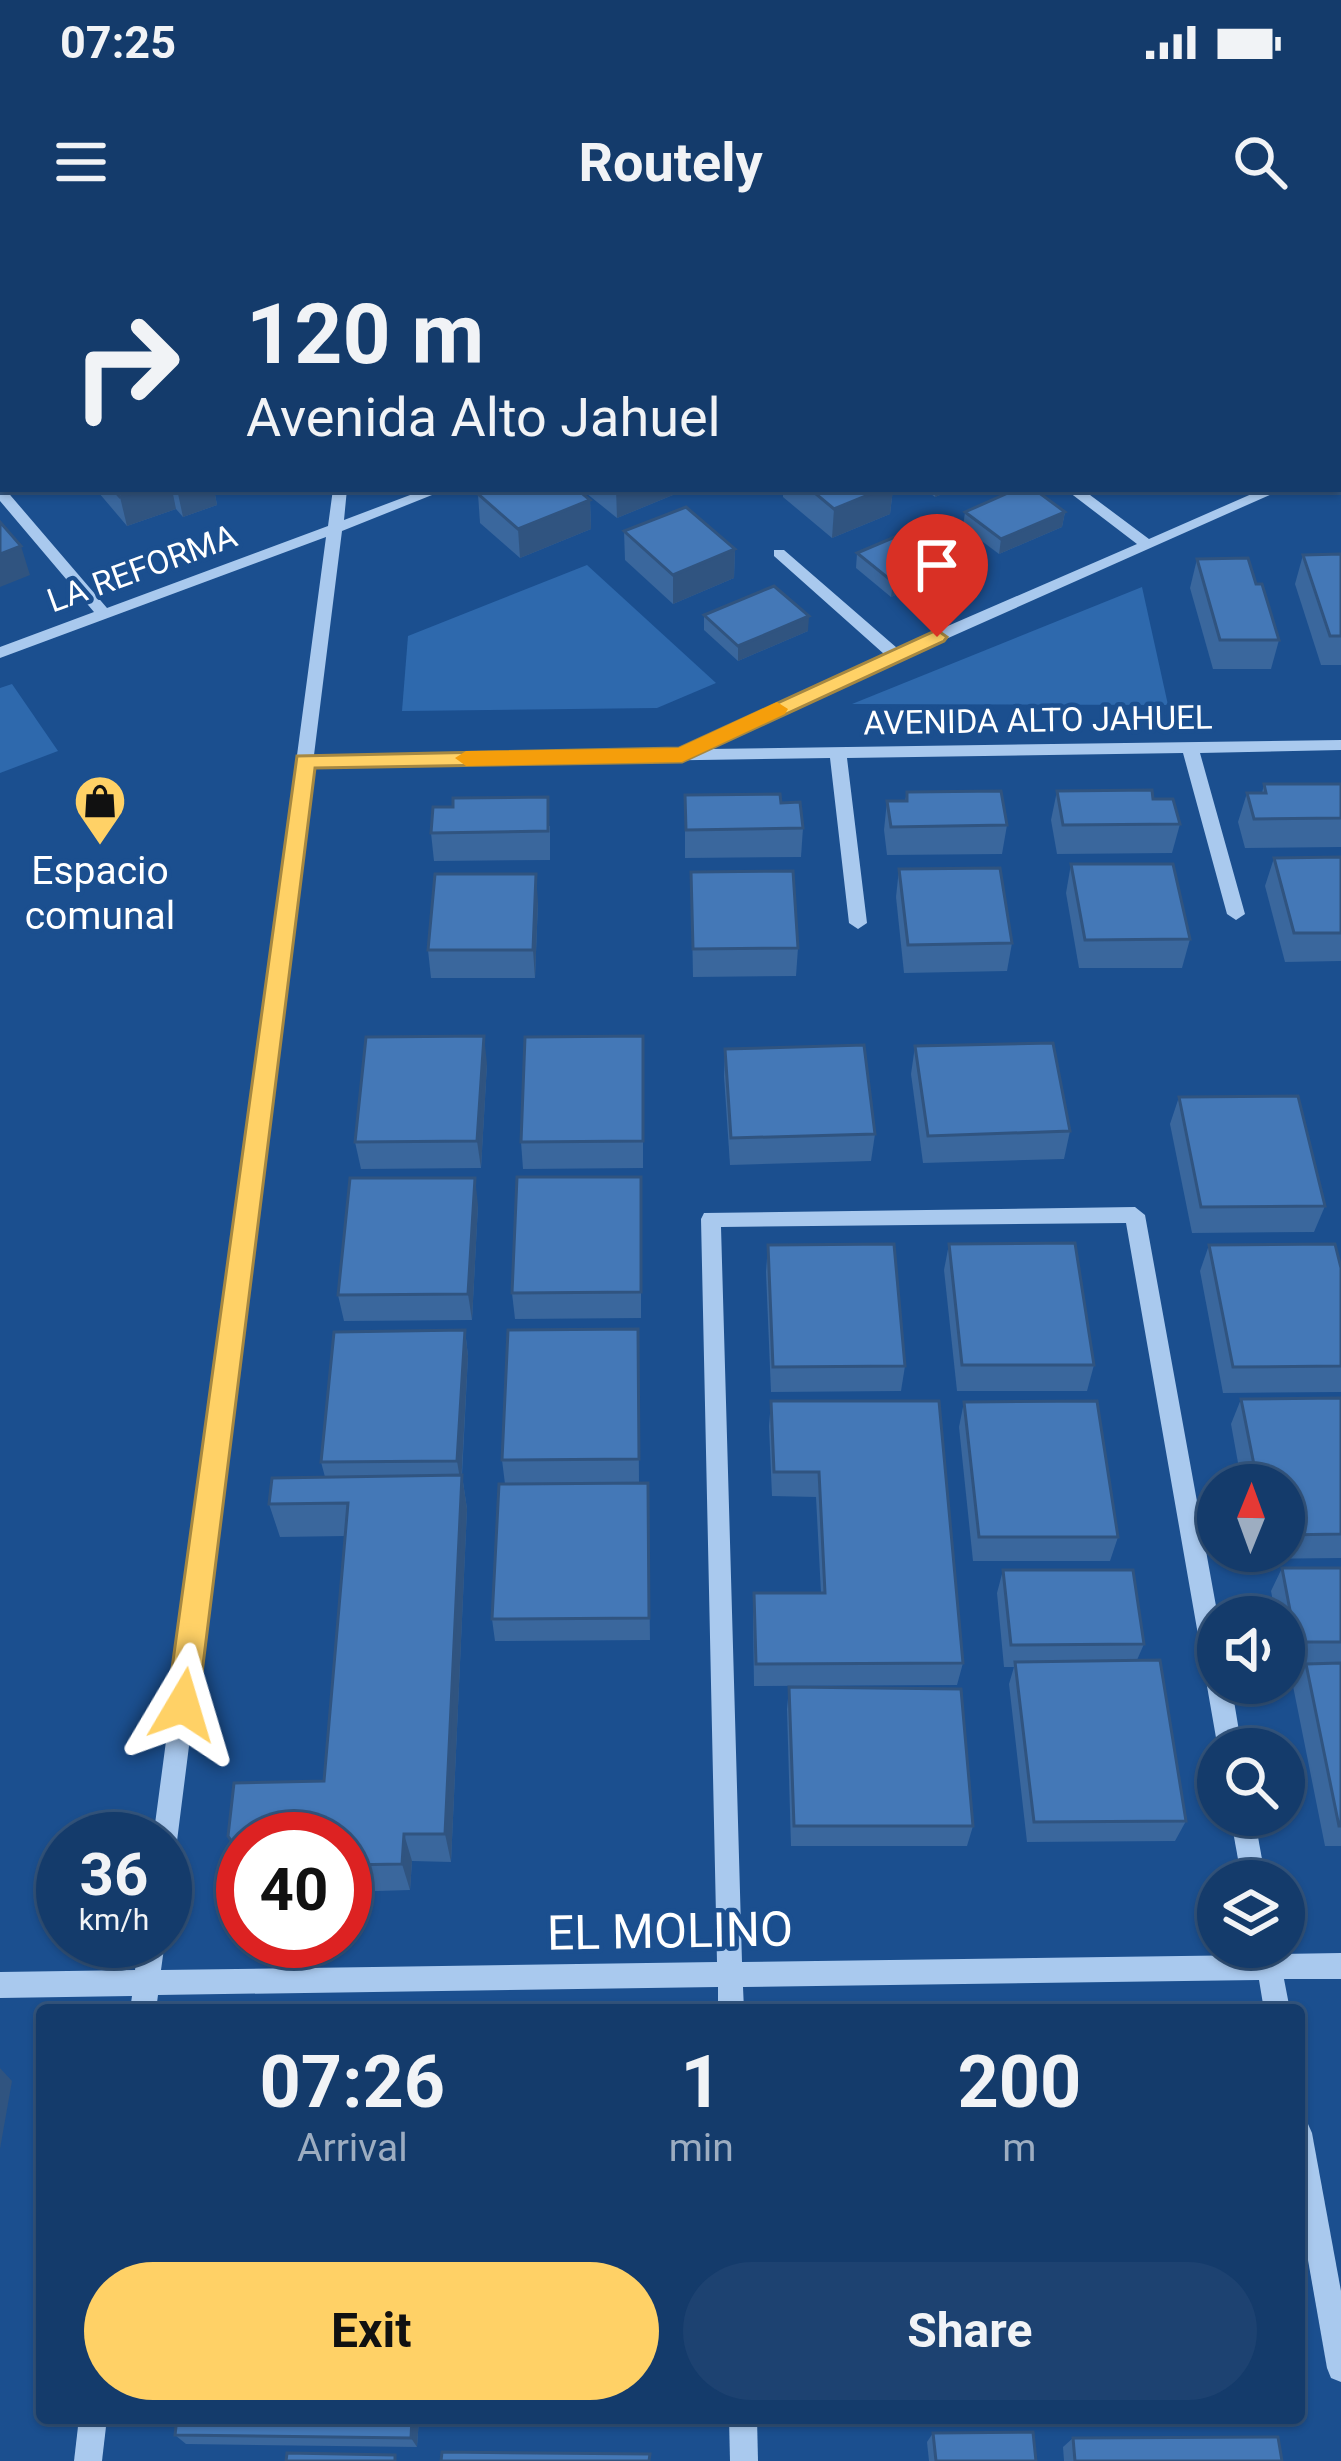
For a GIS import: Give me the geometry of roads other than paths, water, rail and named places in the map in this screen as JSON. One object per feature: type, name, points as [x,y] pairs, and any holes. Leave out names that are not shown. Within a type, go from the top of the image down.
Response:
[{"type":"street","points":[[0,492],[104,614]]},
{"type":"street","points":[[169,1812],[340,492]]},
{"type":"street","name":"LA REFORMA","points":[[0,653],[432,492]]},
{"type":"street","points":[[1076,492],[1148,545]]},
{"type":"street","points":[[682,755],[1269,492]]},
{"type":"street","points":[[779,553],[895,656]]},
{"type":"street","name":"AVENIDA ALTO JAHUEL","points":[[304,761],[1341,746]]},
{"type":"street","points":[[1190,748],[1236,914]]},
{"type":"street","points":[[838,753],[858,923]]},
{"type":"street","points":[[731,2004],[711,1219],[1135,1215],[1203,1596]]},
{"type":"street","name":"EL MOLINO","points":[[0,1985],[145,1997],[1197,1959]]},
{"type":"street","name":"EL MOLINO","points":[[1305,1962],[1341,1966]]},
{"type":"street","points":[[1270,1968],[1276,2004]]},
{"type":"street","points":[[1305,2167],[1341,2368]]},
{"type":"street","points":[[88,2461],[92,2424]]},
{"type":"street","points":[[743,2424],[744,2461]]},
{"type":"place","name":"Espacio comunal","points":[[100,847]]}]
